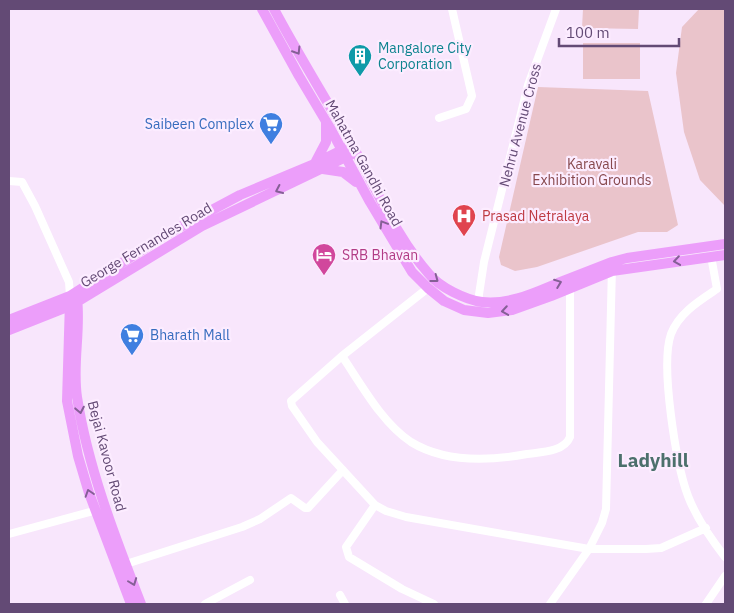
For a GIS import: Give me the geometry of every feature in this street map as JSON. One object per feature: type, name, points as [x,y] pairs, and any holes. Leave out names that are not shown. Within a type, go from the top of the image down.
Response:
[{"type":"main road","name":"Mahatma Gandhi Road","points":[[262,9],[299,76],[326,120],[349,151],[362,188],[412,272],[444,301],[464,310],[488,313],[512,310],[570,288],[627,258],[725,244]]},
{"type":"main road","name":"Mahatma Gandhi Road","points":[[274,9],[349,151],[412,251],[430,276],[456,294],[478,301],[515,300],[612,267],[725,255]]},
{"type":"main road","points":[[326,120],[326,142],[319,166],[343,172],[362,188]]},
{"type":"main road","name":"George Fernandes Road","points":[[9,330],[73,299],[202,226],[349,151]]},
{"type":"main road","name":"George Fernandes Road","points":[[9,320],[73,299]]},
{"type":"main road","name":"Bejai Kavoor Road","points":[[73,299],[77,396],[84,432],[106,507],[142,604]]},
{"type":"main road","name":"Bejai Kavoor Road","points":[[73,299],[67,401],[78,456],[95,511],[131,604]]},
{"type":"street","points":[[438,118],[466,109],[472,96],[452,9]]},
{"type":"street","name":"Nehru Avenue Cross","points":[[478,301],[484,262],[528,85],[556,9]]},
{"type":"street","points":[[9,181],[22,182],[35,206],[69,282],[73,299]]},
{"type":"street","points":[[711,256],[717,289]]},
{"type":"street","points":[[550,604],[589,549],[602,523],[608,501],[612,267]]},
{"type":"street","points":[[428,288],[342,356],[291,401],[292,406],[317,442],[375,505],[386,511],[406,517],[589,549],[661,548],[706,528]]},
{"type":"street","points":[[342,356],[372,402],[393,426],[411,442],[433,452],[447,456],[481,459],[513,457],[558,449],[568,443],[570,437],[570,288]]},
{"type":"street","points":[[725,289],[717,289],[696,303],[676,324],[672,333],[669,352],[668,376],[677,453],[689,498],[725,557]]},
{"type":"street","points":[[126,564],[242,527],[266,515],[291,498],[305,508],[308,508],[343,470]]},
{"type":"street","points":[[375,505],[346,547],[349,557],[402,589],[434,604]]},
{"type":"street","points":[[9,534],[106,507]]},
{"type":"street","points":[[706,604],[725,576]]},
{"type":"street","points":[[205,604],[250,580]]},
{"type":"street","points":[[340,595],[345,604]]},
{"type":"green space","points":[[583,9],[639,9],[638,29],[582,28]]},
{"type":"green space","points":[[699,9],[725,9],[725,206],[700,180],[684,132],[676,73],[682,27]]},
{"type":"green space","points":[[583,43],[640,43],[640,79],[583,79]]},
{"type":"green space","name":"Karavali Exhibition Grounds","points":[[538,87],[648,91],[678,225],[667,232],[638,232],[537,267],[515,271],[501,265],[499,257]]},
{"type":"place","name":"Mangalore City Corporation","points":[[360,77]]},
{"type":"place","name":"Saibeen Complex","points":[[271,145]]},
{"type":"place","name":"Prasad Netralaya","points":[[464,237]]},
{"type":"place","name":"SRB Bhavan","points":[[324,276]]},
{"type":"place","name":"Bharath Mall","points":[[132,356]]},
{"type":"district","name":"Ladyhill","points":[[653,460]]}]
